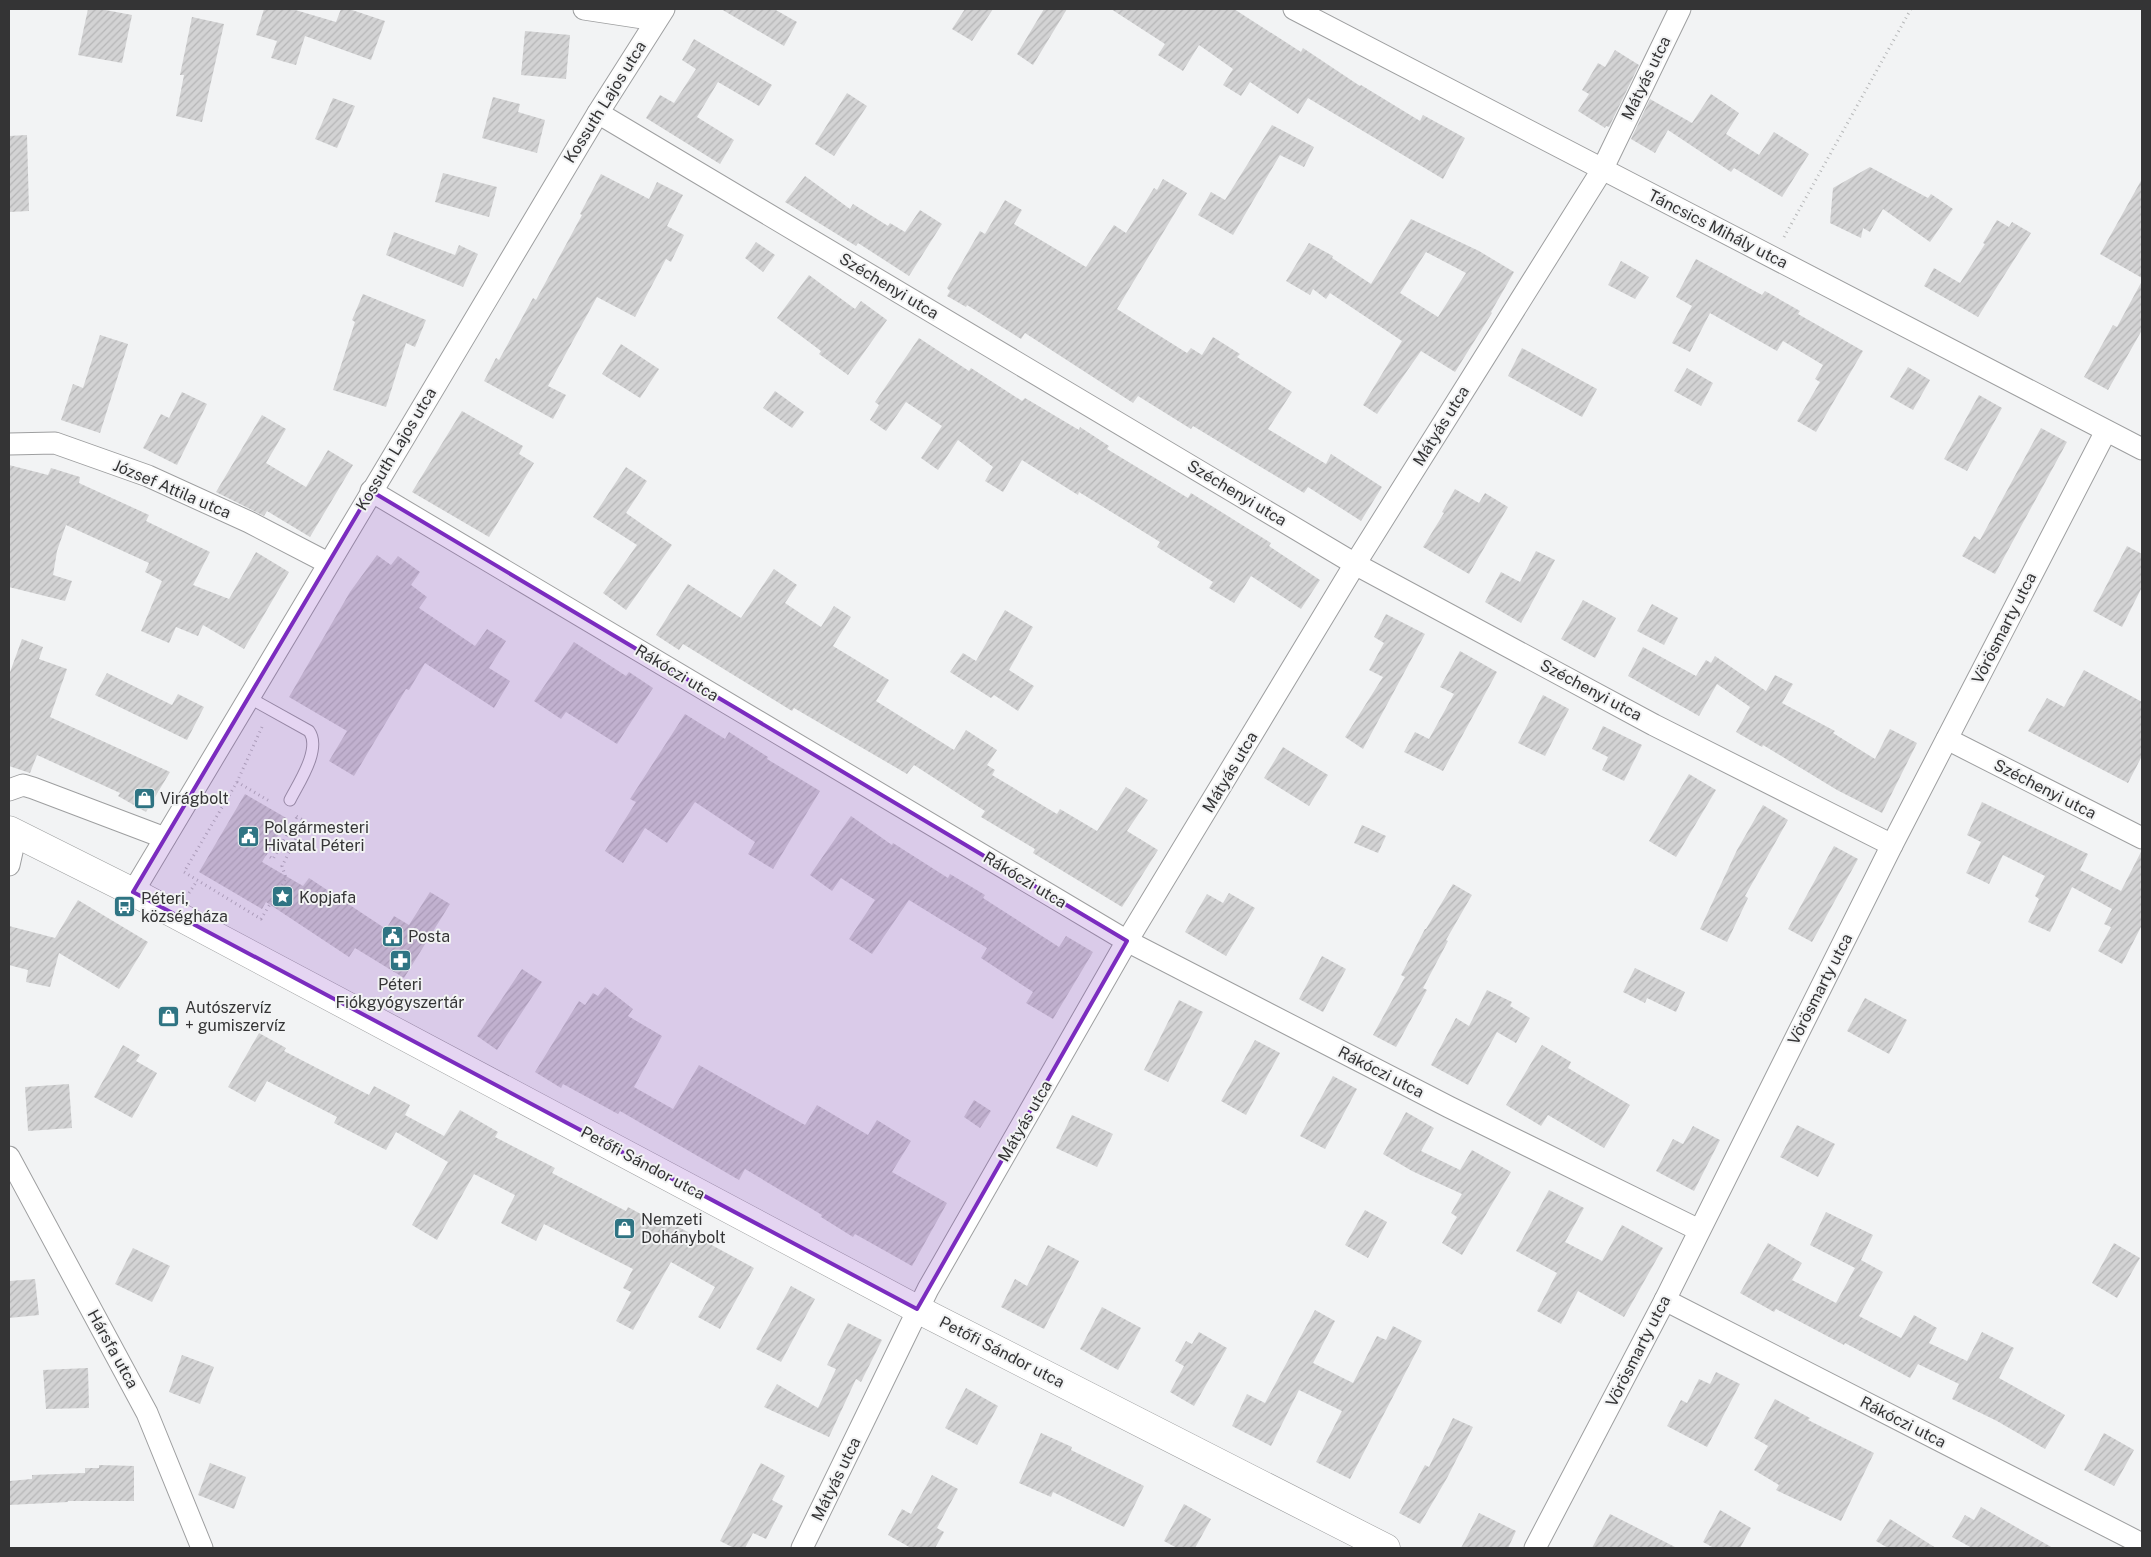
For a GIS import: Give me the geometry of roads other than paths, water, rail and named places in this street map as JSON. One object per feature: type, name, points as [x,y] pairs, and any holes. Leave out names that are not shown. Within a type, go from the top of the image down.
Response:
[{"type":"main road","name":"Petőfi Sándor utca","points":[[12,832],[133,892],[917,1308],[1386,1548]]},
{"type":"street","points":[[584,9],[660,14]]},
{"type":"street","name":"Táncsics Mihály utca","points":[[1294,9],[2142,449]]},
{"type":"street","name":"Mátyás utca","points":[[802,1548],[917,1308],[1128,941],[1355,564],[1602,170],[1680,9]]},
{"type":"street","name":"Kossuth Lajos utca","points":[[133,892],[598,113],[660,14]]},
{"type":"street","name":"Széchenyi utca","points":[[598,113],[1355,564],[1654,725],[1892,845]]},
{"type":"street","name":"Vörösmarty utca","points":[[1535,1548],[1665,1300],[1892,845],[2106,431]]},
{"type":"street","name":"József Attila utca","points":[[9,444],[55,443],[148,476],[249,522],[328,563]]},
{"type":"street","name":"Rákóczi utca","points":[[371,492],[1128,941],[1449,1107],[1699,1230]]},
{"type":"street","name":"Széchenyi utca","points":[[1947,739],[2142,838]]},
{"type":"street","points":[[9,790],[23,785],[33,788],[165,838]]},
{"type":"street","points":[[9,865],[12,832]]},
{"type":"street","name":"Hársfa utca","points":[[9,1157],[148,1413],[202,1548]]},
{"type":"street","name":"Rákóczi utca","points":[[1665,1300],[2142,1544]]},
{"type":"lane","points":[[248,697],[271,708],[309,731],[312,736],[312,749],[308,764],[290,800]]},
{"type":"place","name":"Virágbolt","points":[[144,798]]},
{"type":"place","name":"Polgármesteri Hivatal Péteri","points":[[248,836]]},
{"type":"place","name":"Kopjafa","points":[[283,897]]},
{"type":"place","name":"Péteri, községháza","points":[[125,907]]},
{"type":"place","name":"Posta","points":[[392,936]]},
{"type":"place","name":"Péteri Fiókgyógyszertár","points":[[400,960]]},
{"type":"place","name":"Autószervíz + gumiszervíz","points":[[169,1016]]},
{"type":"place","name":"Nemzeti Dohánybolt","points":[[625,1228]]}]
